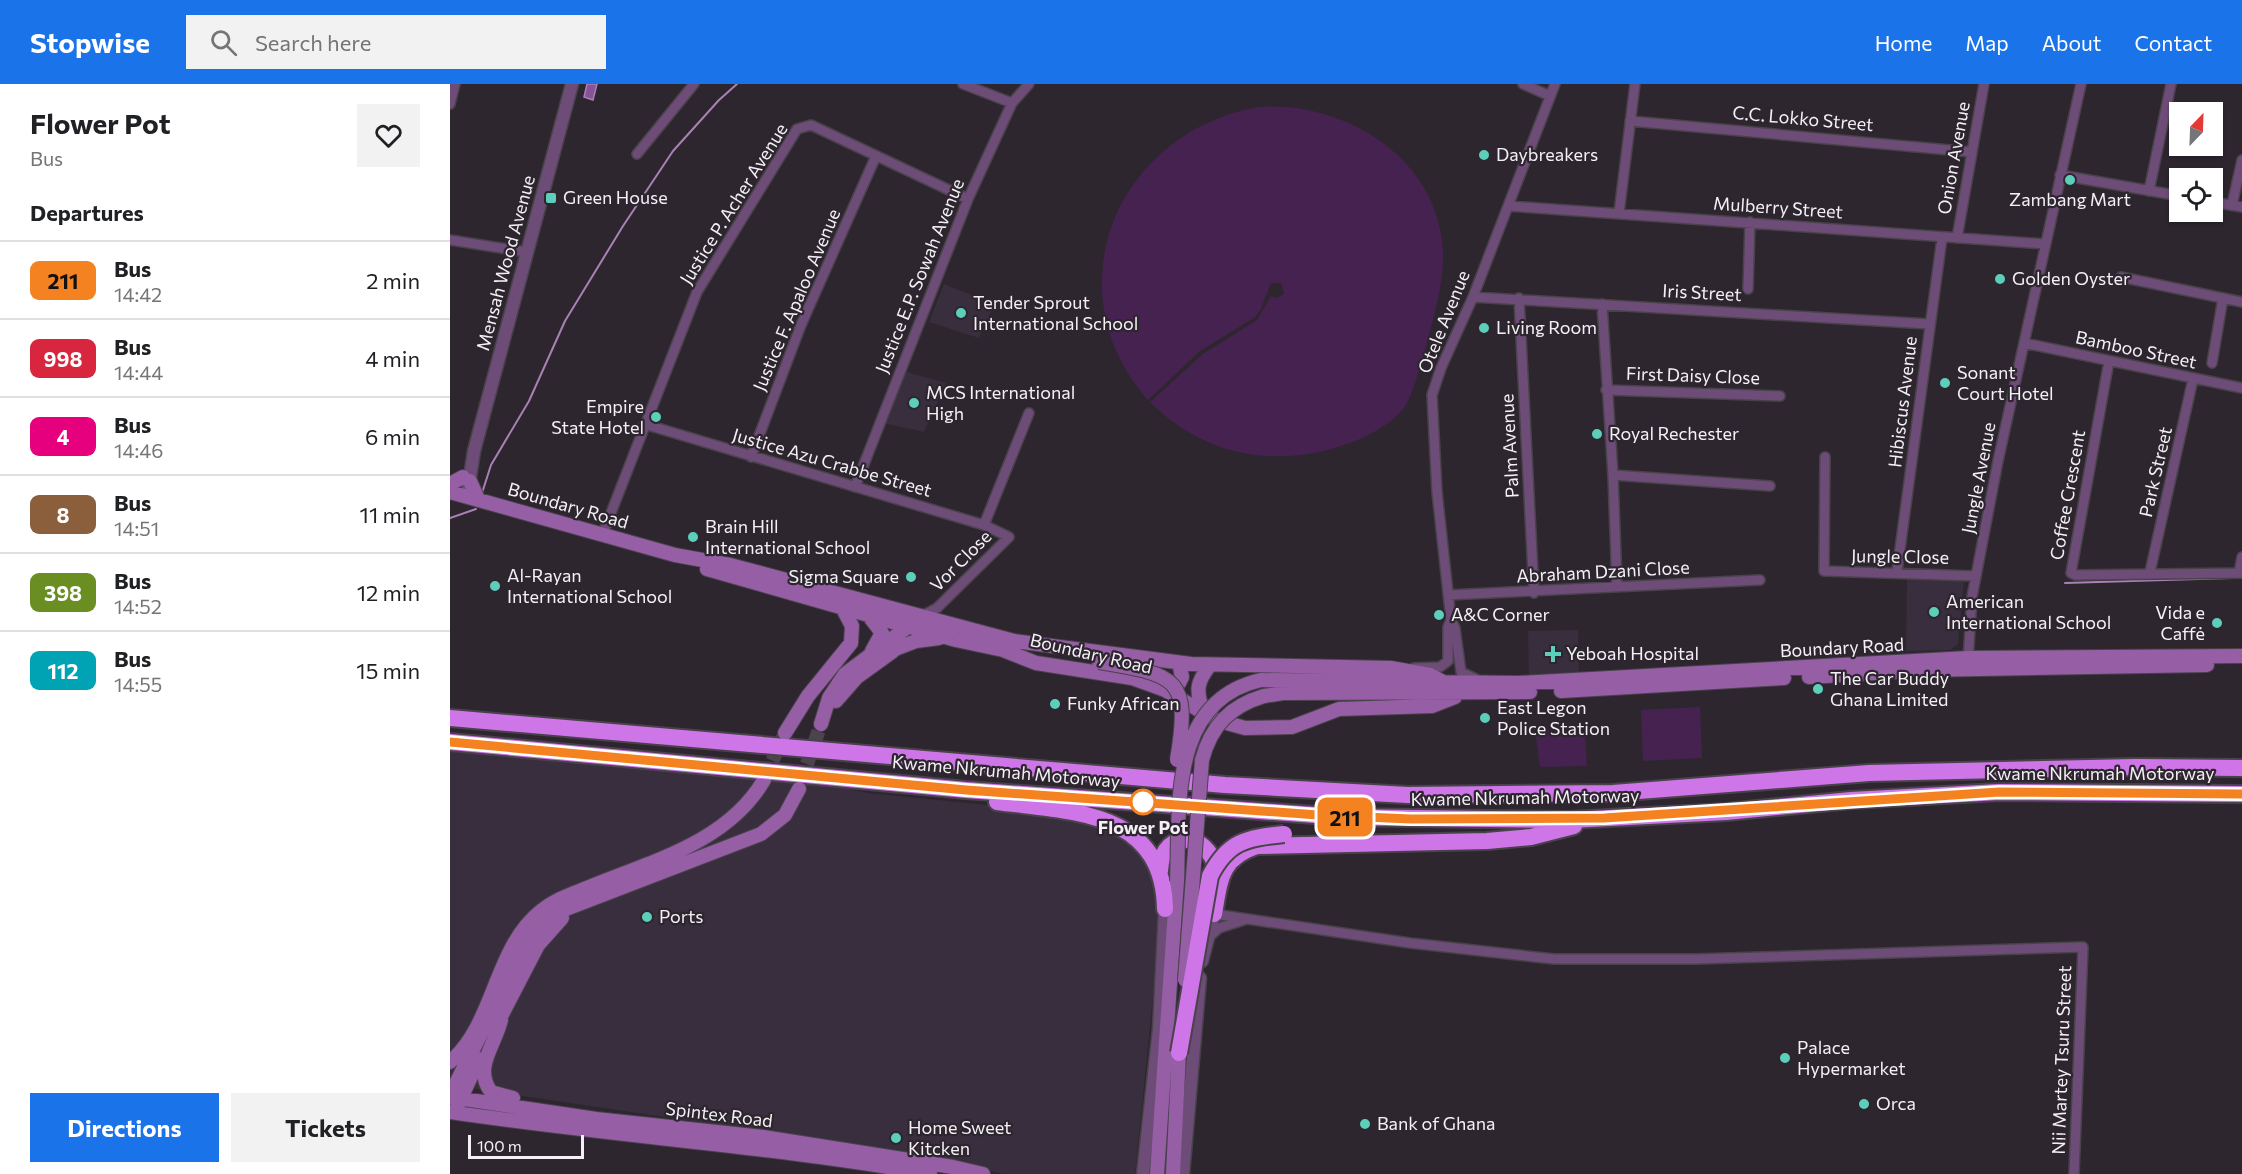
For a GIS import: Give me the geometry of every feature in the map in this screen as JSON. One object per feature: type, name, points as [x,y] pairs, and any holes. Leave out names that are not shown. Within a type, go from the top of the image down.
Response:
[{"type":"highway","name":"Kwame Nkrumah Motorway","points":[[450,718],[1225,785],[1408,795],[1613,793],[1903,772],[2136,767],[2242,768]]},
{"type":"highway","name":"Kwame Nkrumah Motorway","points":[[450,742],[815,776],[1342,817],[1458,820],[1604,818],[1999,792],[2242,794]]},
{"type":"highway","points":[[815,776],[861,788],[1061,810],[1090,816],[1132,833],[1155,859],[1160,871]]},
{"type":"highway","points":[[1214,914],[1224,870],[1242,851],[1257,846],[1445,842],[1531,837],[1604,818]]},
{"type":"highway","points":[[1179,1053],[1210,876],[1220,856],[1234,845],[1254,837],[1284,834],[1359,835],[1445,842]]},
{"type":"highway","points":[[1165,909],[1160,871],[1162,855],[1166,848],[1180,841],[1201,843],[1215,861],[1217,894]]},
{"type":"main road","points":[[461,493],[467,479]]},
{"type":"main road","points":[[461,493],[467,479]]},
{"type":"main road","name":"Boundary Road","points":[[461,493],[602,536],[675,555],[730,565],[924,620],[1014,640],[1179,663],[1391,668],[1430,675],[1445,683]]},
{"type":"main road","name":"Boundary Road","points":[[675,555],[693,566],[864,613],[924,620],[945,637],[1003,651],[1036,663],[1132,678],[1165,690],[1203,712],[1233,725],[1265,729],[1292,727],[1339,709],[1432,706],[1462,693]]},
{"type":"main road","points":[[786,733],[808,696],[851,643],[852,626],[842,607]]},
{"type":"main road","points":[[864,613],[876,622],[882,633],[876,647],[868,656]]},
{"type":"main road","points":[[924,620],[895,649],[857,677],[824,718],[835,687],[844,674],[924,620]]},
{"type":"main road","points":[[895,649],[916,641],[945,637]]},
{"type":"main road","points":[[1003,651],[1099,662],[1156,674],[1179,693],[1183,722],[1175,770],[1181,778],[1176,892],[1157,1174]]},
{"type":"main road","name":"Boundary Road","points":[[1181,778],[1193,733],[1206,714],[1222,697],[1248,683],[1261,680],[1490,684],[1968,664],[2242,656]]},
{"type":"main road","points":[[1165,690],[1179,683],[1182,677],[1179,663]]},
{"type":"main road","name":"Boundary Road","points":[[1173,1174],[1179,1053],[1202,760],[1208,739],[1219,722],[1246,701],[1283,693],[1611,690],[1968,664],[2242,665]]},
{"type":"main road","points":[[1203,712],[1197,692],[1203,675],[1210,665]]},
{"type":"main road","points":[[450,1062],[462,1050],[472,1033],[529,923],[552,902],[704,839],[749,803],[764,780]]},
{"type":"main road","points":[[453,1103],[531,936],[551,917],[761,834],[786,815],[799,789]]},
{"type":"main road","points":[[618,876],[637,882]]},
{"type":"main road","points":[[580,904],[555,922],[538,945],[501,1020],[482,1071],[491,1092],[499,1096],[632,1117],[665,1126]]},
{"type":"main road","points":[[453,1103],[493,1029],[501,1020]]},
{"type":"main road","name":"Spintex Road","points":[[453,1103],[763,1137],[943,1165],[983,1174]]},
{"type":"main road","name":"Spintex Road","points":[[453,1103],[610,1134],[747,1147],[930,1174]]},
{"type":"street","points":[[450,104],[455,84]]},
{"type":"street","name":"Mensah Wood Avenue","points":[[467,479],[572,84]]},
{"type":"street","points":[[637,154],[694,84]]},
{"type":"street","points":[[963,84],[1012,103]]},
{"type":"street","name":"Justice E.P. Sowah Avenue","points":[[855,487],[968,199],[1012,103],[1029,84]]},
{"type":"street","points":[[1523,84],[1550,96]]},
{"type":"street","name":"Otele Avenue","points":[[1490,684],[1461,672],[1448,596],[1431,400],[1441,368],[1473,297],[1555,84]]},
{"type":"street","points":[[1619,213],[1635,84]]},
{"type":"street","name":"Onion Avenue","points":[[1957,238],[1984,84]]},
{"type":"street","name":"Jungle Avenue","points":[[1968,664],[1976,576],[2045,244],[2081,84]]},
{"type":"street","points":[[2149,191],[2171,84]]},
{"type":"street","name":"C.C. Lokko Street","points":[[1630,121],[1780,132],[1972,152]]},
{"type":"street","name":"Justice P. Acher Avenue","points":[[602,536],[697,292],[797,129],[811,125],[968,199]]},
{"type":"street","name":"Justice F. Apaloo Avenue","points":[[751,457],[801,325],[876,156]]},
{"type":"street","points":[[2237,206],[2242,160]]},
{"type":"street","points":[[2060,175],[2169,194]]},
{"type":"street","name":"Mulberry Street","points":[[1508,206],[2045,244]]},
{"type":"street","points":[[1748,289],[1750,222]]},
{"type":"street","name":"Hibiscus Avenue","points":[[1897,572],[1942,238]]},
{"type":"street","points":[[450,240],[526,252]]},
{"type":"street","points":[[2121,277],[2242,302]]},
{"type":"street","name":"Iris Street","points":[[1473,297],[1929,324]]},
{"type":"street","name":"Palm Avenue","points":[[1519,298],[1534,593]]},
{"type":"street","points":[[2212,363],[2223,298]]},
{"type":"street","points":[[1602,304],[1613,475],[1617,587]]},
{"type":"street","name":"Bamboo Street","points":[[2024,343],[2242,388]]},
{"type":"street","name":"Coffee Crescent","points":[[2109,361],[2071,573],[2075,575],[2150,572],[2240,573]]},
{"type":"street","name":"Park Street","points":[[2150,572],[2193,379]]},
{"type":"street","name":"First Daisy Close","points":[[1606,390],[1780,396]]},
{"type":"street","points":[[984,525],[1029,413]]},
{"type":"street","name":"Justice Azu Crabbe Street","points":[[644,424],[984,525],[1009,537]]},
{"type":"street","name":"Jungle Close","points":[[1825,457],[1824,571],[1976,576]]},
{"type":"street","points":[[1613,475],[1770,486]]},
{"type":"street","name":"Vor Close","points":[[924,620],[1009,537]]},
{"type":"street","points":[[2240,573],[2242,557]]},
{"type":"street","name":"Abraham Dzani Close","points":[[1448,596],[1760,580]]},
{"type":"street","name":"Otele Avenue","points":[[1391,668],[1444,666],[1450,652],[1448,627],[1451,620]]},
{"type":"street","points":[[1143,1174],[1159,1029],[1165,909]]},
{"type":"street","points":[[1183,1174],[1201,967],[1214,914],[1252,919]]},
{"type":"street","points":[[1209,937],[1230,923],[1252,919]]},
{"type":"street","name":"Nii Martey Tsuru Street","points":[[1252,919],[1410,943],[1554,958],[1707,959],[2083,947],[2074,1174]]},
{"type":"shaded area","points":[[587,84],[597,84],[593,100],[584,97]]},
{"type":"shaded area","points":[[1259,107],[1290,107],[1320,113],[1350,124],[1377,139],[1401,158],[1421,182],[1435,210],[1442,241],[1443,265],[1438,300],[1418,373],[1404,408],[1383,427],[1365,437],[1313,453],[1262,456],[1214,445],[1170,420],[1150,402],[1203,354],[1257,320],[1271,296],[1277,298],[1284,294],[1281,283],[1271,283],[1260,311],[1254,318],[1200,351],[1148,400],[1119,357],[1104,311],[1103,265],[1114,221],[1136,181],[1168,147],[1210,122]]},
{"type":"shaded area","name":"Tender Sprout International School","points":[[944,284],[994,304],[979,338],[929,322]]},
{"type":"shaded area","name":"MCS International High","points":[[903,371],[946,383],[924,432],[883,423]]},
{"type":"shaded area","name":"American International School","points":[[1962,578],[1964,581],[1958,644],[1950,650],[1906,651],[1907,579]]},
{"type":"shaded area","name":"Yeboah Hospital","points":[[1578,630],[1579,677],[1529,678],[1528,631]]},
{"type":"shaded area","points":[[1700,707],[1702,758],[1643,761],[1641,710]]},
{"type":"shaded area","points":[[1535,730],[1585,732],[1587,766],[1540,767]]},
{"type":"shaded area","points":[[450,745],[777,775],[868,793],[1059,812],[1129,838],[1148,867],[1159,899],[1160,928],[1135,1174],[1003,1174],[940,1158],[450,1085]]},
{"type":"waterway","points":[[482,493],[491,465],[529,401],[565,321],[623,226],[673,151],[719,100],[737,84]]},
{"type":"waterway","points":[[450,518],[476,509]]},
{"type":"waterway","points":[[2065,583],[2232,578]]},
{"type":"tunnel","points":[[800,784],[821,724]]},
{"type":"tunnel","points":[[764,780],[783,737]]},
{"type":"bus line","name":"211","points":[[450,742],[966,790],[1342,817],[1480,820],[1604,818],[1726,812],[1851,800],[2032,791],[2242,794]]},
{"type":"place","name":"Daybreakers","points":[[1484,155]]},
{"type":"place","name":"Zambang Mart","points":[[2070,180]]},
{"type":"place","name":"Green House","points":[[551,198]]},
{"type":"place","name":"Golden Oyster","points":[[2000,279]]},
{"type":"place","name":"Tender Sprout International School","points":[[961,313]]},
{"type":"place","name":"Living Room","points":[[1484,328]]},
{"type":"place","name":"Sonant Court Hotel","points":[[1945,383]]},
{"type":"place","name":"MCS International High","points":[[914,403]]},
{"type":"place","name":"Empire State Hotel","points":[[656,417]]},
{"type":"place","name":"Royal Rechester","points":[[1597,434]]},
{"type":"place","name":"Brain Hill International School","points":[[693,537]]},
{"type":"place","name":"Sigma Square","points":[[911,577]]},
{"type":"place","name":"Al-Rayan International School","points":[[495,586]]},
{"type":"place","name":"American International School","points":[[1934,612]]},
{"type":"place","name":"A&C Corner","points":[[1439,615]]},
{"type":"place","name":"Vida e Caffė","points":[[2217,623]]},
{"type":"place","name":"Yeboah Hospital","points":[[1553,654]]},
{"type":"place","name":"The Car Buddy Ghana Limited","points":[[1818,689]]},
{"type":"place","name":"Funky African","points":[[1055,704]]},
{"type":"place","name":"East Legon Police Station","points":[[1485,718]]},
{"type":"place","name":"Flower Pot","points":[[1143,802]]},
{"type":"place","name":"Ports","points":[[647,917]]},
{"type":"place","name":"Palace Hypermarket","points":[[1785,1058]]},
{"type":"place","name":"Orca","points":[[1864,1104]]},
{"type":"place","name":"Bank of Ghana","points":[[1365,1124]]},
{"type":"place","name":"Home Sweet Kitcken","points":[[896,1138]]}]
